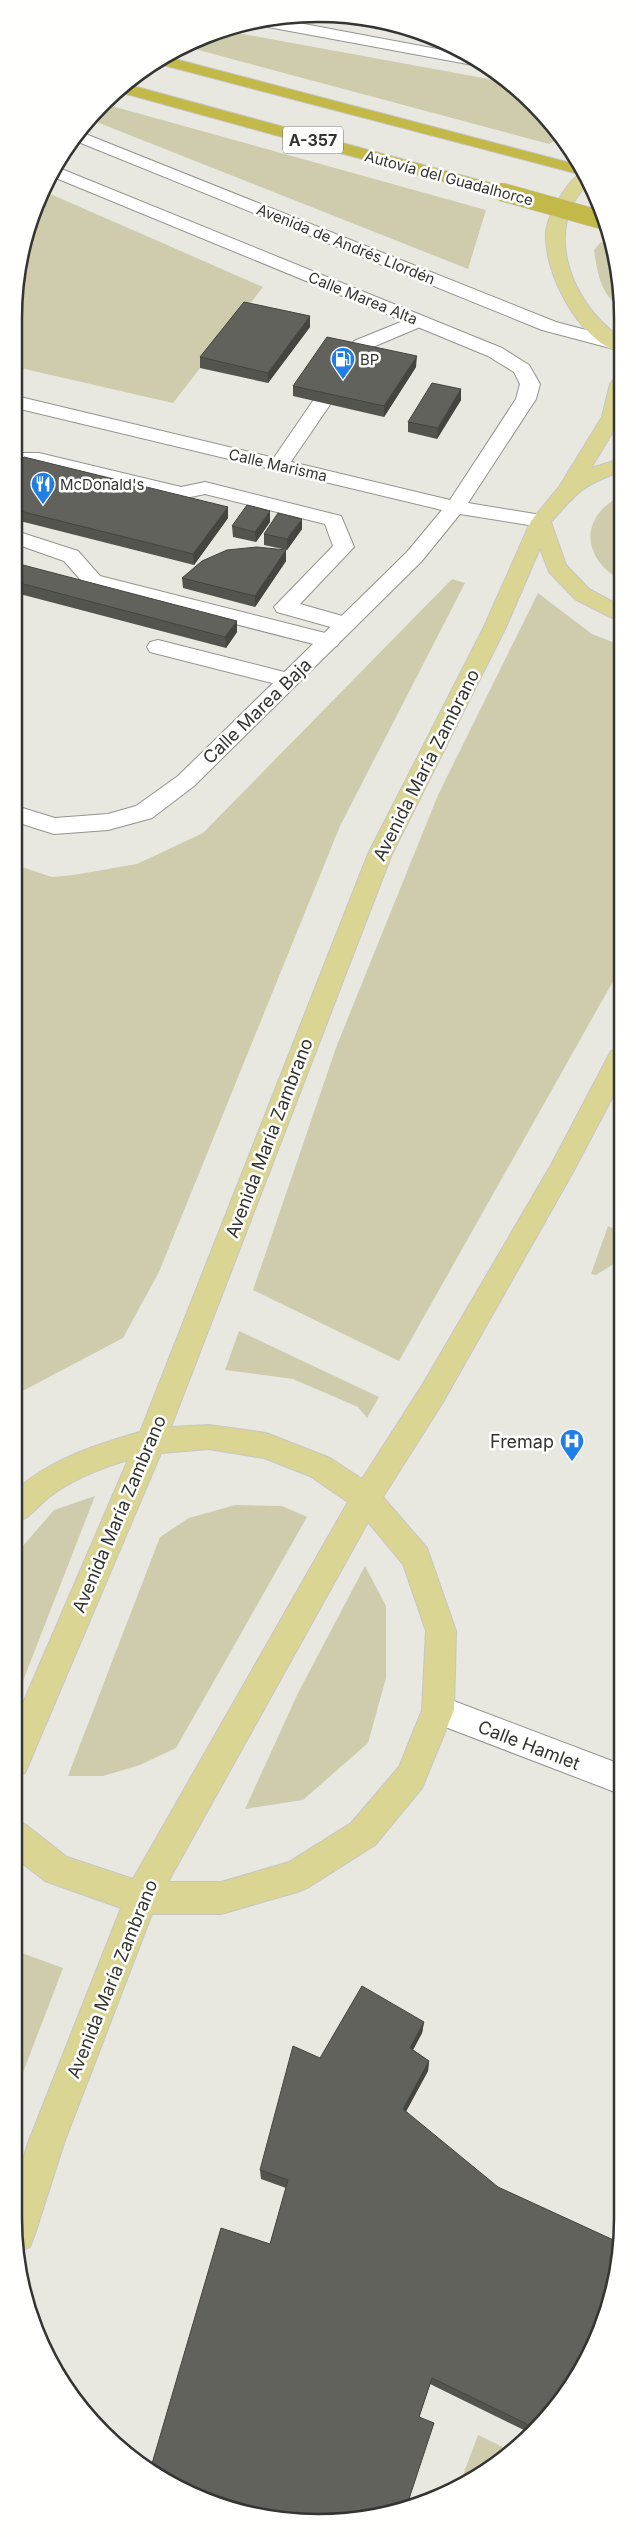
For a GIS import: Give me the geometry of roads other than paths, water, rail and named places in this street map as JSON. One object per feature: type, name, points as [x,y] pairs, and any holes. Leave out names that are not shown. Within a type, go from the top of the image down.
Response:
[{"type":"highway","name":"A-357","points":[[170,62],[574,170]]},
{"type":"highway","name":"Autovía del Guadalhorce","points":[[130,90],[596,218]]},
{"type":"main road","points":[[581,183],[566,201],[555,232],[557,254],[563,282],[572,299],[588,321],[614,343]]},
{"type":"main road","points":[[566,492],[612,417],[614,409]]},
{"type":"main road","points":[[566,492],[587,476],[614,467]]},
{"type":"main road","name":"Avenida María Zambrano","points":[[22,1743],[151,1441],[380,854],[495,628],[541,522],[566,492]]},
{"type":"main road","points":[[541,522],[556,567],[582,594],[614,612]]},
{"type":"main road","name":"Avenida María Zambrano","points":[[22,2218],[46,2143],[142,1898],[366,1498],[433,1393],[560,1172],[614,1069]]},
{"type":"main road","points":[[22,1504],[40,1487],[93,1458],[151,1441],[209,1437],[266,1446],[320,1466],[366,1498],[416,1557],[441,1631],[438,1710],[411,1777],[363,1834],[297,1876],[222,1898],[142,1898],[57,1870],[22,1842]]},
{"type":"street","points":[[282,25],[456,57]]},
{"type":"street","name":"Avenida de Andrés Llordén","points":[[84,138],[549,326],[614,344]]},
{"type":"street","name":"Calle Marea Alta","points":[[60,174],[495,352],[522,369],[530,384],[526,399],[455,507]]},
{"type":"street","points":[[279,465],[361,345],[418,321]]},
{"type":"street","name":"Calle Marisma","points":[[22,403],[455,507],[541,522]]},
{"type":"street","points":[[22,459],[38,458],[181,493],[206,488],[334,520],[344,548],[286,607],[345,624]]},
{"type":"street","name":"Calle Marea Baja","points":[[22,816],[54,826],[108,822],[144,812],[186,781],[329,641],[414,557],[455,507]]},
{"type":"street","points":[[22,539],[71,556],[93,581],[329,641]]},
{"type":"street","points":[[158,647],[288,680]]},
{"type":"street","name":"Calle Hamlet","points":[[438,1710],[614,1778]]},
{"type":"place","name":"BP","points":[[343,380]]},
{"type":"place","name":"McDonald's","points":[[43,505]]},
{"type":"place","name":"Fremap","points":[[572,1462]]}]
